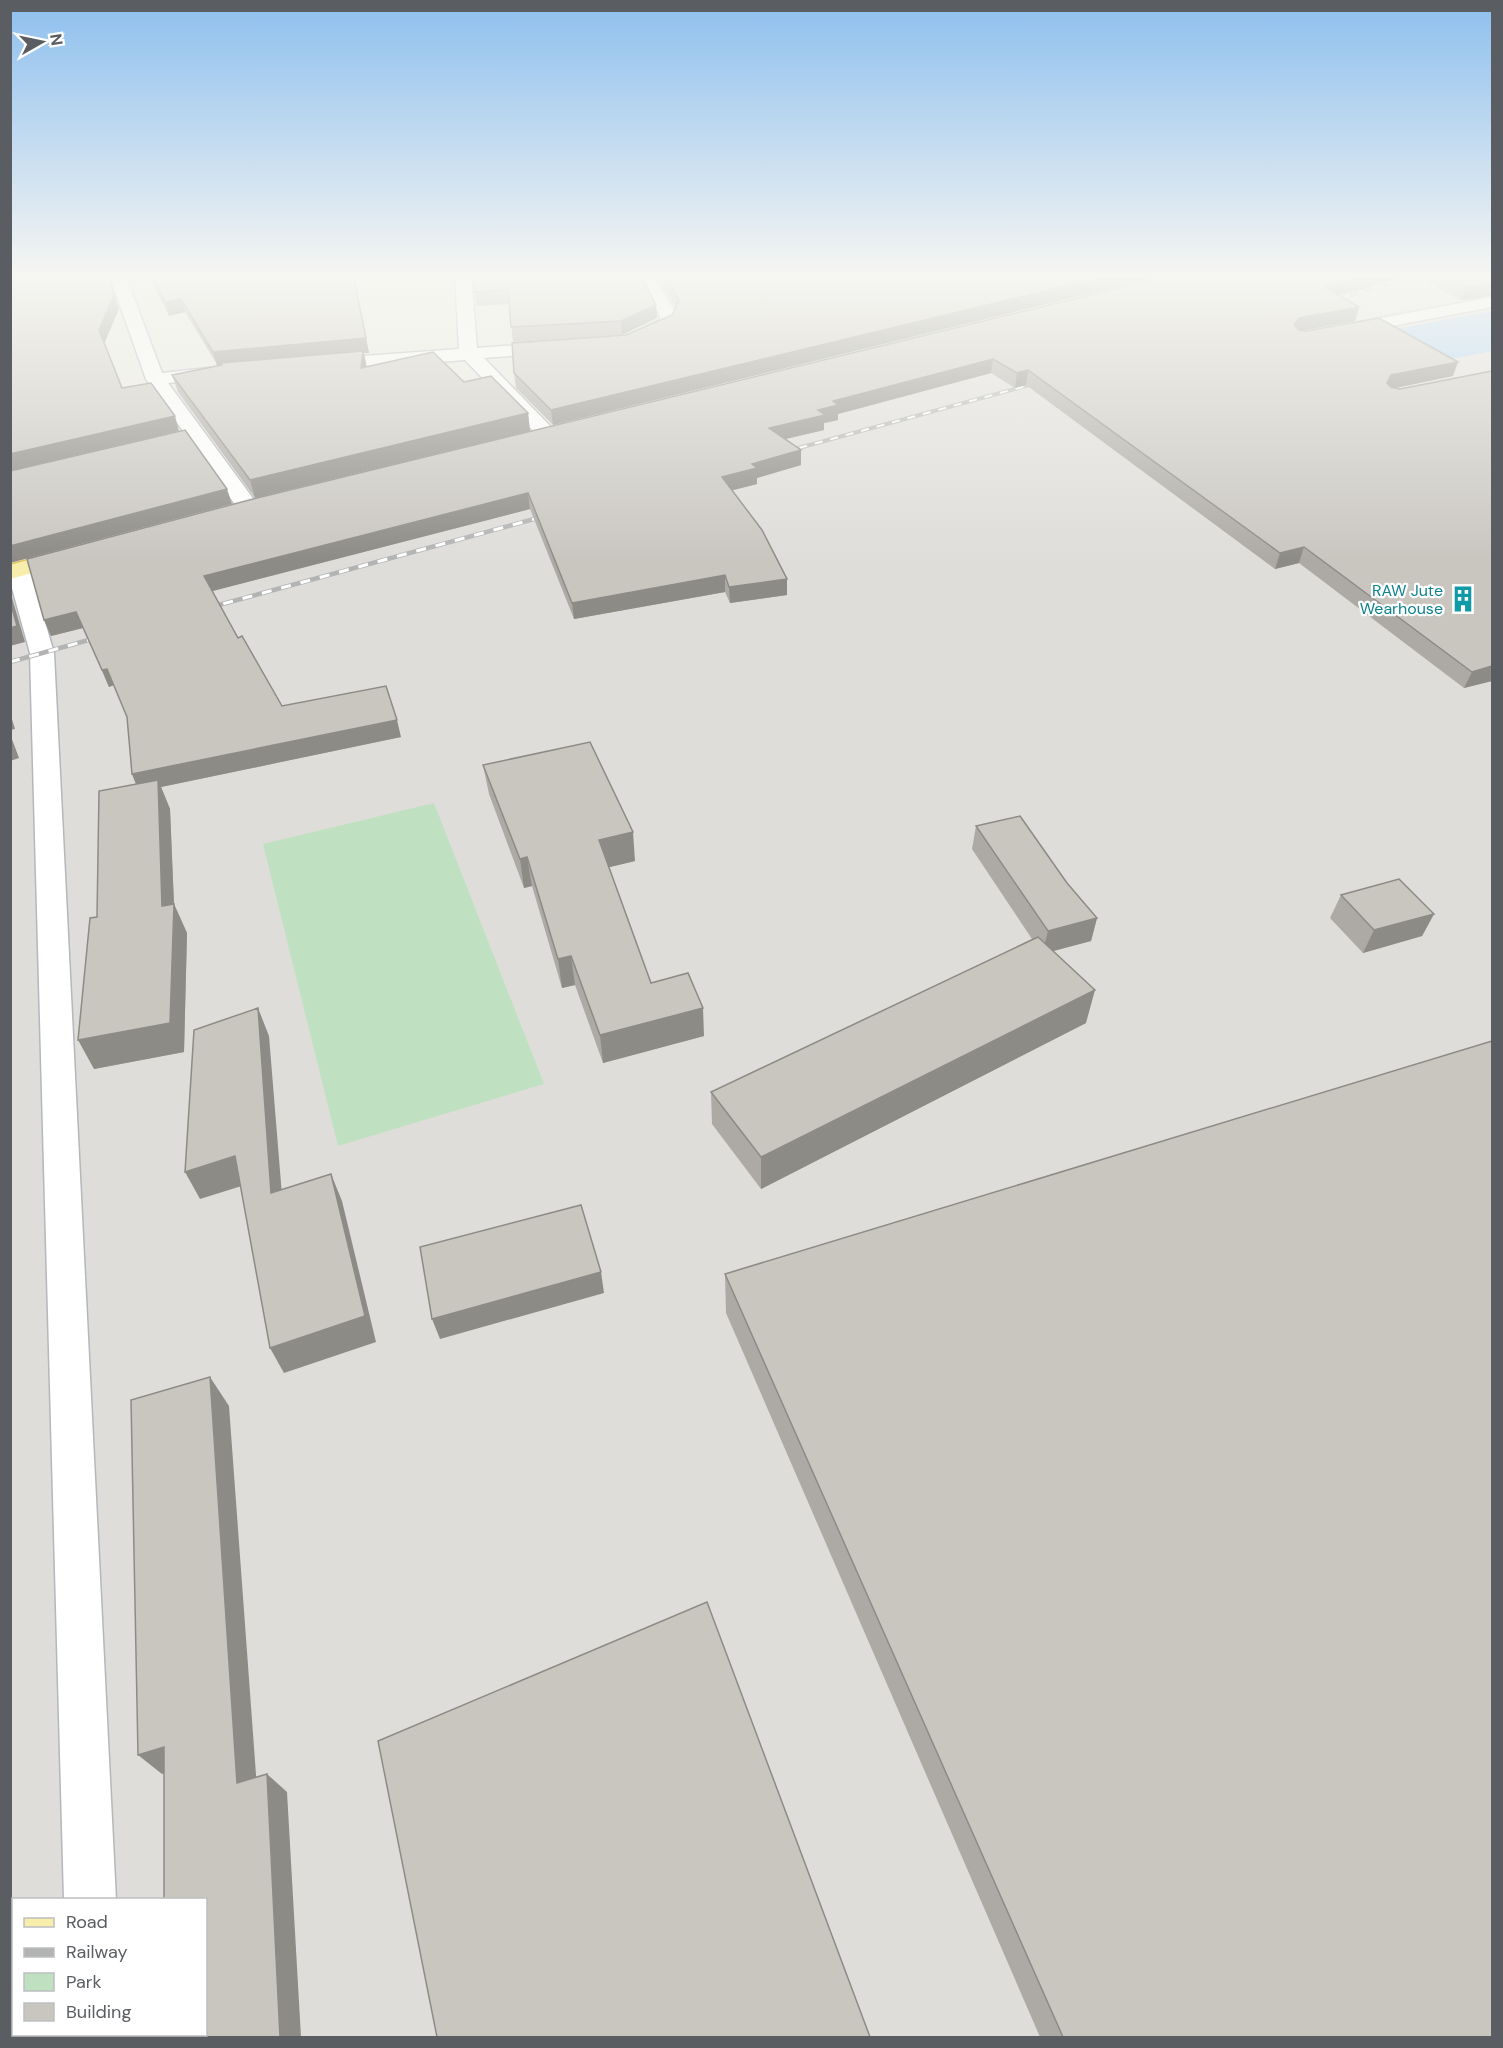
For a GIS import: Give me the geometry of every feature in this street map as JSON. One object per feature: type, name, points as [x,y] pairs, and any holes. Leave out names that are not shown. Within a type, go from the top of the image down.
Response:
[{"type":"main road","points":[[525,441],[572,429]]},
{"type":"main road","points":[[226,514],[272,502]]},
{"type":"main road","points":[[15,571],[88,551]]},
{"type":"street","points":[[152,370],[155,379],[194,435],[249,508]]},
{"type":"street","points":[[485,370],[548,435]]},
{"type":"street","points":[[155,379],[236,372]]},
{"type":"street","points":[[171,440],[194,435]]},
{"type":"street","points":[[15,571],[42,653],[90,1898]]},
{"type":"shaded area","points":[[799,370],[1492,370],[1492,2037],[11,2038],[11,568]]},
{"type":"green space","points":[[434,803],[544,1084],[338,1146],[263,844]]},
{"type":"building","points":[[10,370],[115,370],[122,388],[151,383],[175,416],[10,454]]},
{"type":"building","points":[[199,370],[451,370],[464,382],[491,376],[528,413],[250,480],[172,375]]},
{"type":"building","points":[[514,370],[719,370],[551,410],[514,373]]},
{"type":"building","points":[[784,370],[953,370],[833,401],[838,405],[818,410],[825,415],[769,428],[801,450],[752,464],[757,468],[722,477],[762,530],[787,579],[729,587],[725,575],[572,603],[528,493],[204,576],[238,638],[242,636],[282,706],[386,686],[397,720],[132,774],[127,717],[107,669],[102,670],[76,612],[44,620],[27,559],[253,499]]},
{"type":"building","points":[[1011,370],[1419,370],[1391,375],[1387,383],[1391,387],[1400,389],[1492,371],[1492,666],[1472,672],[1304,547],[1280,553],[1028,370],[1017,373]]},
{"type":"building","points":[[185,430],[227,489],[10,546],[10,471]]},
{"type":"building","points":[[10,601],[17,626],[10,628]]},
{"type":"building","points":[[590,742],[633,832],[599,840],[651,983],[688,973],[703,1008],[600,1035],[571,956],[558,959],[527,857],[520,859],[483,765]]},
{"type":"building","points":[[158,780],[162,906],[174,904],[170,1023],[78,1040],[90,918],[97,917],[99,791]]},
{"type":"building","points":[[1020,816],[1067,883],[1097,918],[1048,931],[976,826]]},
{"type":"building","points":[[1399,879],[1434,914],[1374,930],[1341,895]]},
{"type":"building","points":[[1038,937],[1095,990],[761,1157],[711,1092]]},
{"type":"building","points":[[258,1008],[271,1193],[331,1174],[365,1316],[270,1348],[235,1156],[185,1172],[194,1030]]},
{"type":"building","points":[[1492,1041],[1492,2037],[1063,2037],[725,1274]]},
{"type":"building","points":[[581,1205],[601,1272],[432,1319],[420,1247]]},
{"type":"building","points":[[210,1377],[237,1783],[267,1774],[280,2037],[165,2037],[207,2036],[207,1898],[164,1898],[164,1747],[138,1755],[131,1400]]},
{"type":"building","points":[[707,1602],[870,2037],[437,2037],[378,1741]]},
{"type":"railway","points":[[784,452],[1044,381]]},
{"type":"railway","points":[[204,609],[549,515]]},
{"type":"railway","points":[[10,662],[103,636]]},
{"type":"place","name":"RAW Jute Wearhouse","points":[[1463,599]]}]
